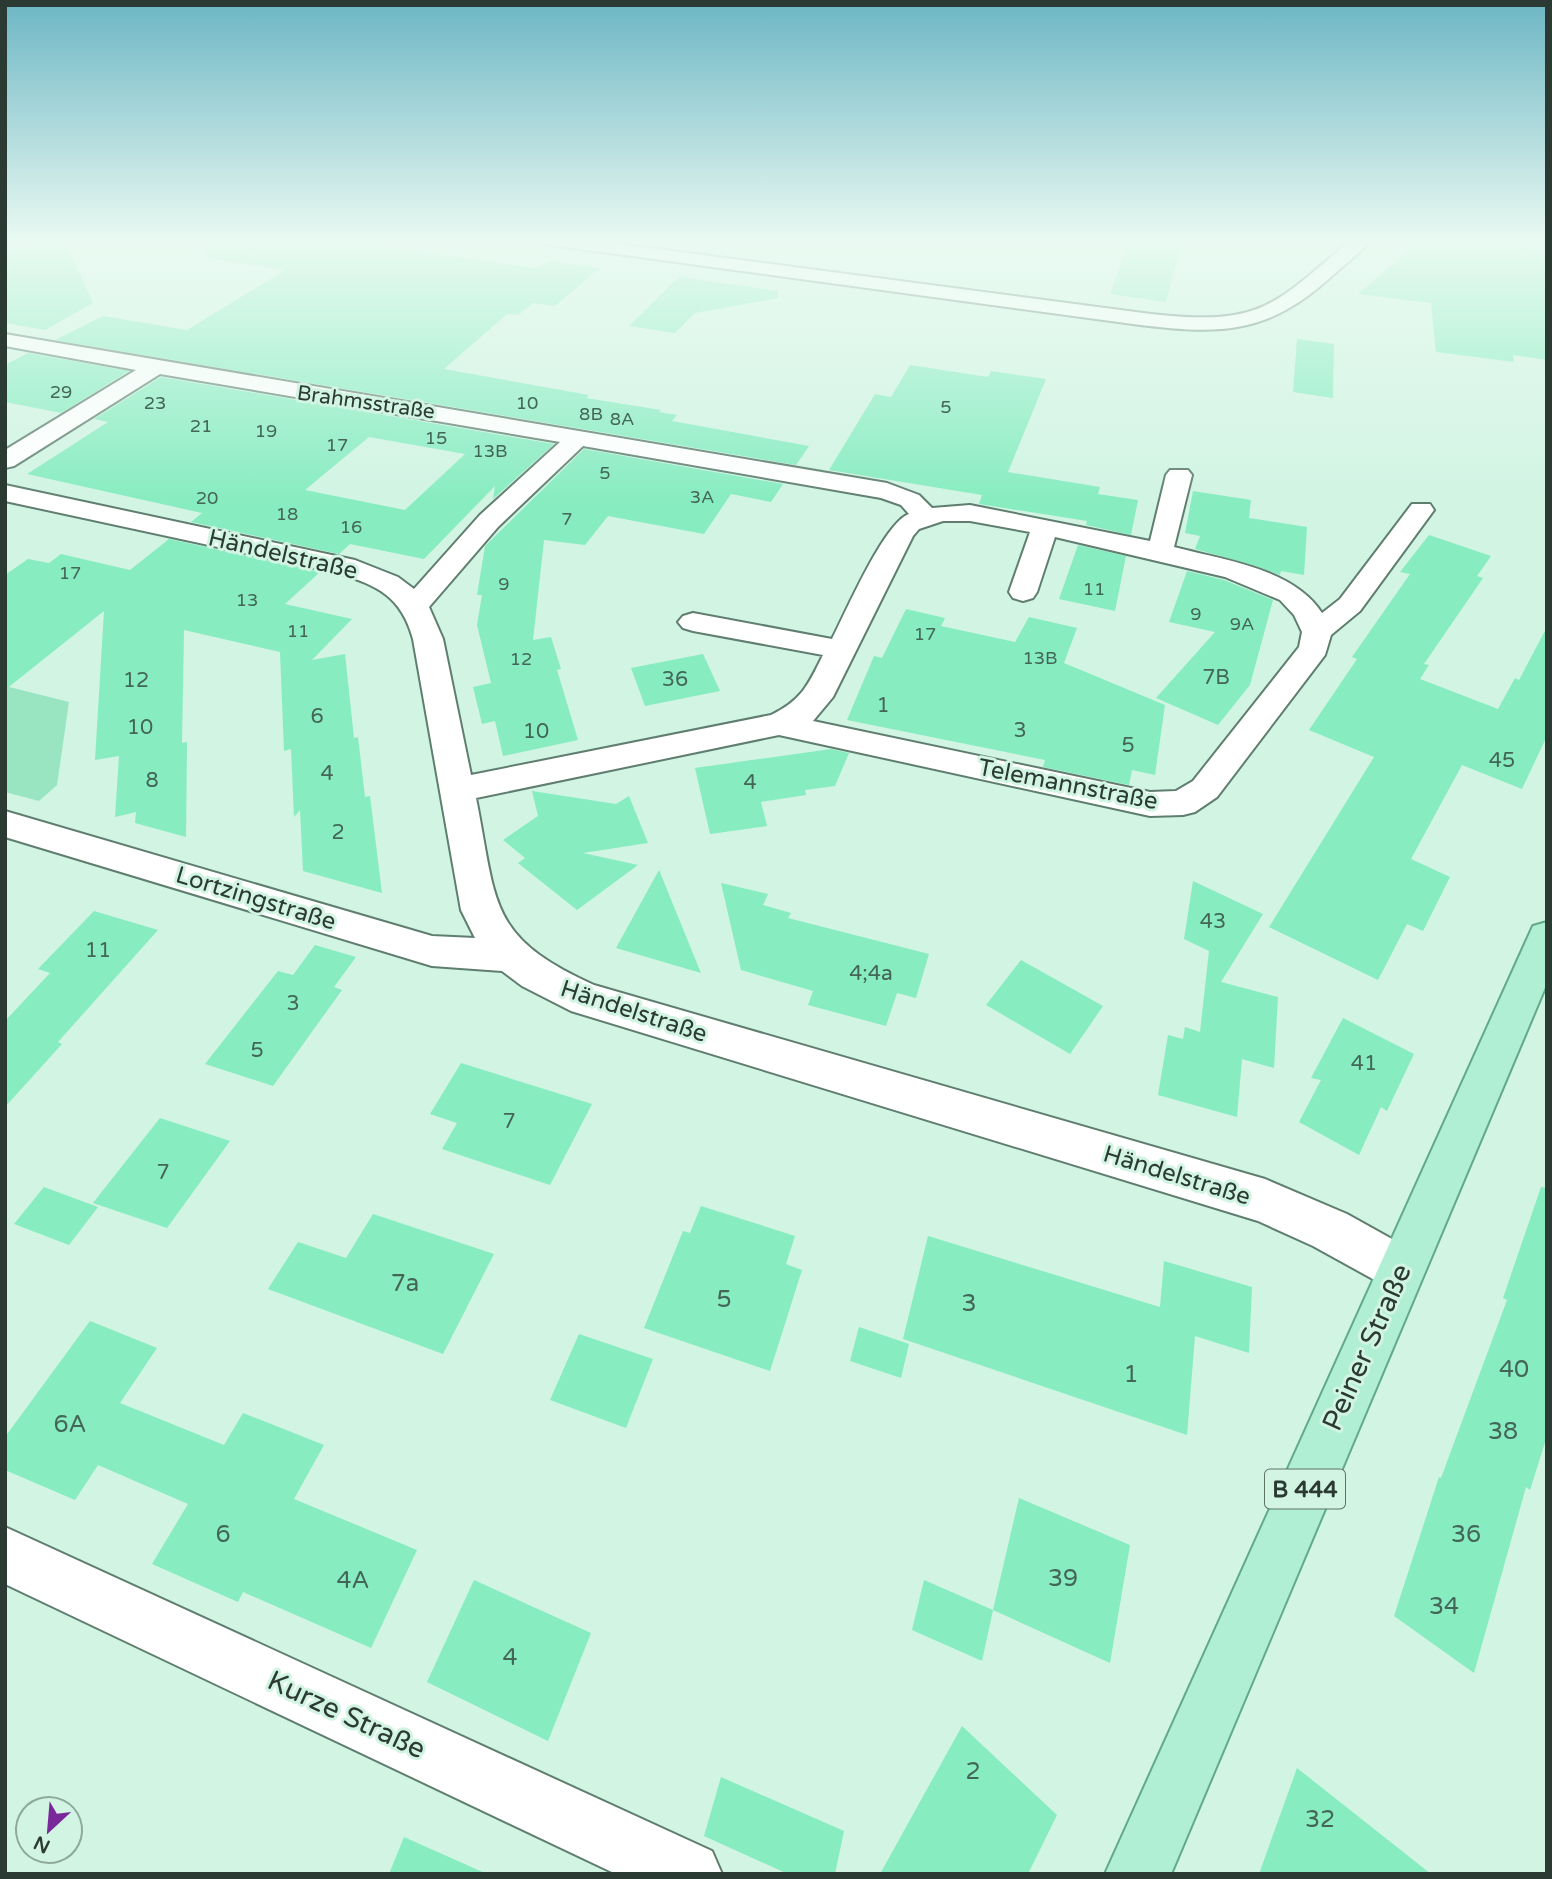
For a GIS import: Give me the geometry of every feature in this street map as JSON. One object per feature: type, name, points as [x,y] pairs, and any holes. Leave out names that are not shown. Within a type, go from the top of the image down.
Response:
[{"type":"main road","name":"Peiner Straße","points":[[1138,1874],[1399,1269],[1543,957]]},
{"type":"street","name":"Brahmsstraße","points":[[5,340],[154,368],[408,407],[887,491],[910,500],[926,517]]},
{"type":"street","points":[[5,461],[154,368]]},
{"type":"street","points":[[416,604],[489,521],[578,438]]},
{"type":"street","points":[[1157,550],[1164,543],[1179,475]]},
{"type":"street","name":"Händelstraße","points":[[5,493],[345,566],[376,576],[401,590],[416,604],[428,639],[480,910],[491,936],[537,978],[585,999],[1265,1201],[1330,1230],[1399,1269]]},
{"type":"street","name":"Telemannstraße","points":[[1317,632],[1350,605],[1421,510]]},
{"type":"street","name":"Telemannstraße","points":[[457,790],[779,724],[802,713],[817,697],[843,650],[901,533],[910,523],[943,513],[970,513],[1045,526],[1157,550],[1235,572],[1290,594],[1307,612],[1317,632],[1314,648],[1205,789],[1183,803],[1150,804],[779,724]]},
{"type":"street","points":[[1023,592],[1045,526]]},
{"type":"street","points":[[692,622],[843,650]]},
{"type":"street","name":"Lortzingstraße","points":[[5,824],[432,951],[510,956]]},
{"type":"street","name":"Kurze Straße","points":[[5,1555],[690,1874]]},
{"type":"green space","points":[[5,686],[69,702],[57,785],[39,801],[5,792]]},
{"type":"building","points":[[26,327],[51,327],[45,330]]},
{"type":"building","points":[[82,327],[167,327],[187,330],[192,327],[492,327],[444,369],[589,395],[586,398],[661,410],[659,412],[677,415],[672,421],[809,446],[796,465],[55,340]]},
{"type":"building","points":[[634,327],[681,327],[675,333]]},
{"type":"building","points":[[1433,327],[1547,327],[1547,360],[1513,355],[1514,362],[1436,352]]},
{"type":"building","points":[[1297,339],[1334,344],[1333,398],[1293,392]]},
{"type":"building","points":[[28,353],[129,371],[61,413],[5,402],[5,365]]},
{"type":"building","points":[[910,365],[988,377],[991,371],[1046,379],[1008,472],[1100,487],[1098,494],[1138,500],[1131,535],[1086,525],[1087,521],[979,504],[982,495],[829,470],[875,394],[891,397]]},
{"type":"building","points":[[161,377],[554,444],[493,499],[495,486],[424,559],[350,544],[339,554],[191,522],[202,513],[27,474],[108,422],[94,419]],"holes":[[[369,437],[465,454],[405,510],[305,490]]]},
{"type":"building","points":[[584,449],[783,484],[771,502],[731,494],[704,534],[608,516],[585,545],[544,540],[533,640],[551,637],[561,669],[557,670],[578,740],[503,756],[495,721],[482,724],[473,687],[491,683],[477,625],[482,595],[477,595],[485,546]]},
{"type":"building","points":[[1193,491],[1251,500],[1249,518],[1307,527],[1304,575],[1281,571],[1280,575],[1195,549],[1200,536],[1185,533]]},
{"type":"building","points":[[1429,535],[1491,556],[1477,576],[1483,578],[1424,664],[1429,665],[1420,679],[1498,709],[1515,678],[1519,680],[1547,627],[1547,736],[1522,789],[1462,765],[1411,859],[1450,877],[1423,931],[1407,924],[1378,980],[1269,927],[1374,757],[1309,730],[1357,659],[1352,657],[1410,574],[1400,572]]},
{"type":"building","points":[[169,539],[320,572],[285,604],[352,619],[312,660],[345,654],[354,738],[358,737],[365,797],[370,796],[382,893],[303,871],[300,810],[294,817],[291,749],[284,751],[280,652],[184,630],[182,743],[187,742],[186,837],[135,823],[136,812],[115,817],[119,756],[95,760],[104,611],[5,690],[5,575],[28,559],[49,563],[61,554],[130,570]]},
{"type":"building","points":[[1078,545],[1126,556],[1115,611],[1059,599]]},
{"type":"building","points":[[1187,571],[1224,580],[1273,600],[1250,685],[1218,725],[1156,698],[1215,632],[1169,622]]},
{"type":"building","points":[[906,609],[945,618],[941,626],[1015,642],[1029,617],[1077,628],[1064,663],[1165,705],[1155,775],[1132,770],[1129,785],[1043,767],[1045,760],[847,720],[874,656],[882,658]]},
{"type":"building","points":[[703,654],[720,691],[645,706],[631,668]]},
{"type":"building","points":[[831,749],[849,753],[835,786],[805,790],[806,795],[761,802],[767,826],[710,834],[695,768]]},
{"type":"building","points":[[532,791],[616,804],[629,796],[648,843],[583,853],[638,865],[577,910],[518,863],[525,858],[503,840],[538,816]]},
{"type":"building","points":[[659,870],[701,973],[616,948]]},
{"type":"building","points":[[1193,881],[1263,914],[1221,982],[1278,997],[1274,1068],[1242,1059],[1237,1117],[1158,1095],[1168,1035],[1183,1039],[1185,1027],[1200,1032],[1209,951],[1184,939]]},
{"type":"building","points":[[721,883],[768,894],[763,905],[791,913],[788,918],[929,954],[916,998],[897,993],[886,1026],[808,1005],[813,991],[741,970]]},
{"type":"building","points":[[94,911],[158,930],[58,1042],[62,1044],[5,1107],[5,1021],[50,973],[38,969]]},
{"type":"building","points":[[315,945],[356,957],[334,987],[342,990],[273,1086],[205,1064],[278,971],[293,975]]},
{"type":"building","points":[[1021,960],[1103,1006],[1070,1054],[986,1005]]},
{"type":"building","points":[[1343,1018],[1414,1054],[1387,1111],[1381,1107],[1359,1155],[1299,1122],[1321,1080],[1311,1078]]},
{"type":"building","points":[[461,1063],[592,1104],[550,1185],[442,1149],[457,1123],[430,1114]]},
{"type":"building","points":[[160,1118],[230,1141],[167,1228],[93,1203]]},
{"type":"building","points":[[44,1187],[98,1207],[69,1245],[14,1224]]},
{"type":"building","points":[[1541,1187],[1547,1188],[1547,1436],[1530,1490],[1526,1487],[1474,1673],[1394,1616],[1439,1477],[1441,1478],[1507,1300],[1503,1298]]},
{"type":"building","points":[[701,1206],[795,1236],[786,1264],[802,1270],[770,1371],[644,1328],[683,1231],[690,1233]]},
{"type":"building","points":[[373,1214],[494,1254],[443,1354],[268,1289],[298,1242],[346,1258]]},
{"type":"building","points":[[928,1236],[1160,1307],[1164,1261],[1252,1287],[1249,1353],[1195,1336],[1187,1435],[903,1339]]},
{"type":"building","points":[[90,1321],[157,1348],[120,1403],[224,1445],[243,1413],[324,1445],[294,1499],[417,1550],[371,1648],[243,1592],[238,1602],[152,1564],[188,1504],[98,1465],[75,1500],[5,1470],[5,1437]]},
{"type":"building","points":[[859,1327],[909,1344],[901,1378],[850,1361]]},
{"type":"building","points":[[579,1334],[653,1359],[626,1428],[550,1400]]},
{"type":"building","points":[[1019,1498],[1130,1545],[1110,1663],[993,1610]]},
{"type":"building","points":[[474,1580],[591,1633],[548,1741],[427,1682]]},
{"type":"building","points":[[924,1580],[993,1610],[982,1661],[912,1630]]},
{"type":"building","points":[[962,1726],[1057,1815],[1028,1874],[880,1874]]},
{"type":"building","points":[[1297,1768],[1431,1874],[1259,1874]]},
{"type":"building","points":[[721,1777],[844,1831],[835,1874],[788,1874],[704,1836]]},
{"type":"building","points":[[404,1837],[487,1874],[389,1874]]}]
